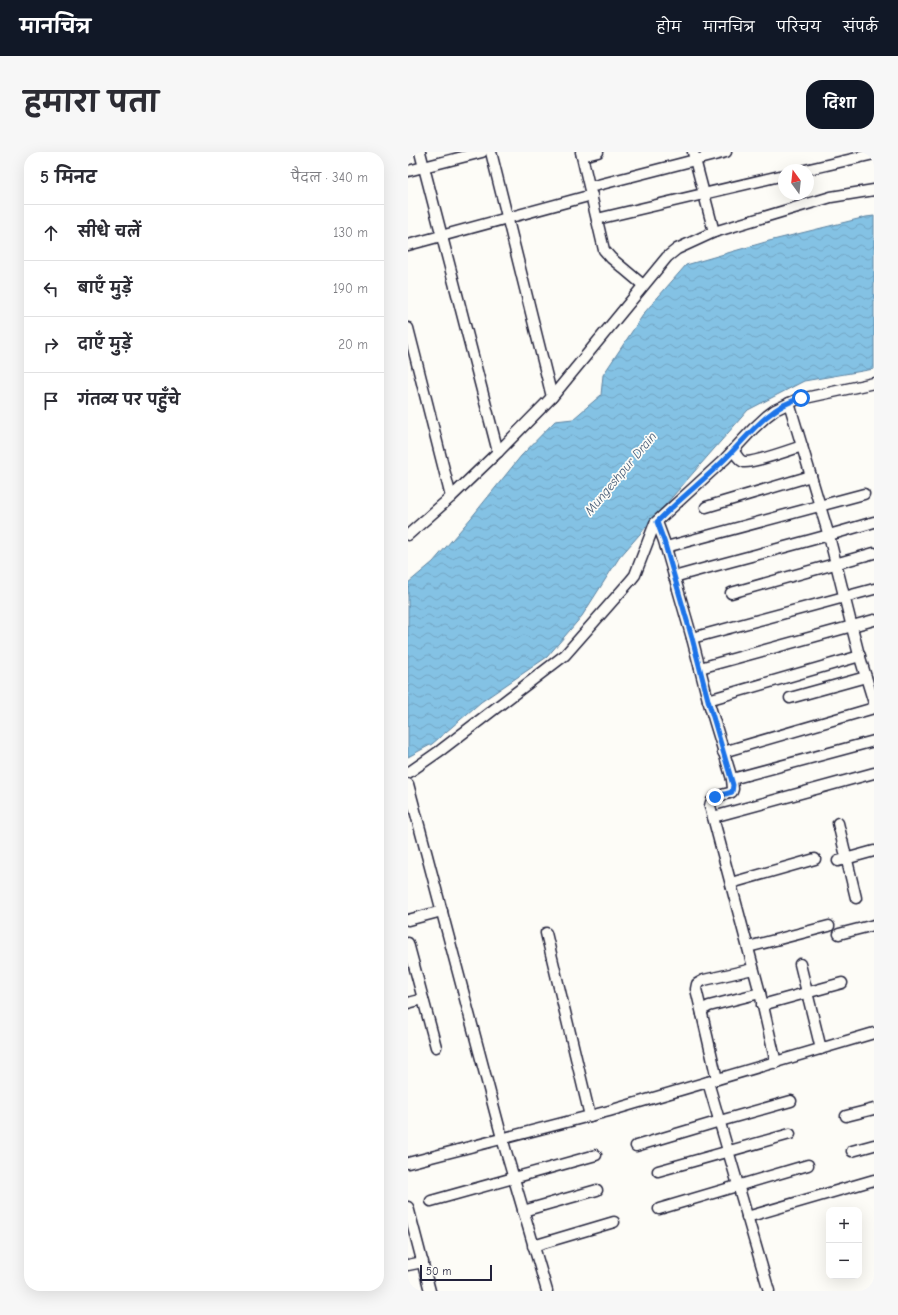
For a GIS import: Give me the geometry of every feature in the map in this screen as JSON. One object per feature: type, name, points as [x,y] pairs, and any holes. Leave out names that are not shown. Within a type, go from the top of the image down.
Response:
[{"type":"street","points":[[420,152],[498,452]]},
{"type":"street","points":[[408,171],[482,152]]},
{"type":"street","points":[[491,152],[552,397]]},
{"type":"street","points":[[598,152],[582,154],[604,250],[643,285]]},
{"type":"street","points":[[408,245],[508,219],[693,156],[726,152]]},
{"type":"street","points":[[814,168],[874,154]]},
{"type":"street","points":[[693,156],[714,232]]},
{"type":"street","points":[[597,220],[778,176]]},
{"type":"street","points":[[408,534],[451,497],[552,397],[643,285],[672,252],[714,232],[831,197],[874,190]]},
{"type":"street","points":[[408,328],[451,497]]},
{"type":"street","points":[[408,773],[566,655],[631,580],[657,522],[725,459],[767,416],[775,410],[801,398],[874,383]]},
{"type":"street","points":[[789,403],[837,564],[860,656],[866,677],[872,689],[874,703]]},
{"type":"street","points":[[734,450],[740,460],[744,462],[802,446]]},
{"type":"street","points":[[706,507],[811,476]]},
{"type":"street","points":[[666,547],[864,494]]},
{"type":"street","points":[[657,522],[666,547],[708,700],[732,779],[732,792],[715,797],[711,801],[710,806],[760,993],[776,1063]]},
{"type":"street","points":[[674,577],[829,536],[874,522]]},
{"type":"street","points":[[731,593],[874,554]]},
{"type":"street","points":[[692,638],[874,589]]},
{"type":"street","points":[[700,668],[874,620]]},
{"type":"street","points":[[708,700],[860,656]]},
{"type":"street","points":[[790,698],[866,677]]},
{"type":"street","points":[[723,752],[874,708]]},
{"type":"street","points":[[732,779],[874,741]]},
{"type":"street","points":[[713,817],[874,773]]},
{"type":"street","points":[[408,784],[502,1138],[547,1291]]},
{"type":"street","points":[[838,823],[842,860],[856,898]]},
{"type":"street","points":[[842,860],[874,851]]},
{"type":"street","points":[[731,883],[815,859]]},
{"type":"street","points":[[408,920],[442,912]]},
{"type":"street","points":[[839,934],[874,925]]},
{"type":"street","points":[[748,947],[829,926]]},
{"type":"street","points":[[546,933],[590,1116]]},
{"type":"street","points":[[408,943],[436,1047]]},
{"type":"street","points":[[800,964],[822,1049]]},
{"type":"street","points":[[753,969],[704,980],[698,984],[696,989],[702,1014],[720,1121],[769,1291]]},
{"type":"street","points":[[762,1005],[842,982]]},
{"type":"street","points":[[702,1014],[704,1008],[709,1006],[760,993]]},
{"type":"street","points":[[408,1003],[423,999]]},
{"type":"street","points":[[408,1163],[590,1116],[874,1034]]},
{"type":"street","points":[[636,1146],[792,1101]]},
{"type":"street","points":[[846,1116],[874,1108]]},
{"type":"street","points":[[658,1171],[790,1134]]},
{"type":"street","points":[[852,1151],[874,1145]]},
{"type":"street","points":[[431,1202],[596,1155]]},
{"type":"street","points":[[659,1209],[808,1164]]},
{"type":"street","points":[[747,1216],[874,1180]]},
{"type":"street","points":[[523,1211],[597,1190]]},
{"type":"street","points":[[408,1206],[430,1291]]},
{"type":"street","points":[[533,1246],[614,1222]]},
{"type":"street","points":[[408,1265],[422,1262]]},
{"type":"water","name":"Mungeshpur Drain","points":[[874,216],[874,369],[804,381],[748,410],[619,558],[582,616],[547,657],[481,702],[432,744],[408,757],[408,583],[433,562],[521,456],[555,421],[573,419],[601,395],[603,375],[645,312],[686,265],[769,241]]},
{"type":"route","points":[[715,797],[732,792],[732,779],[708,700],[664,541],[657,522],[725,459],[767,416],[775,410],[801,398]]}]
